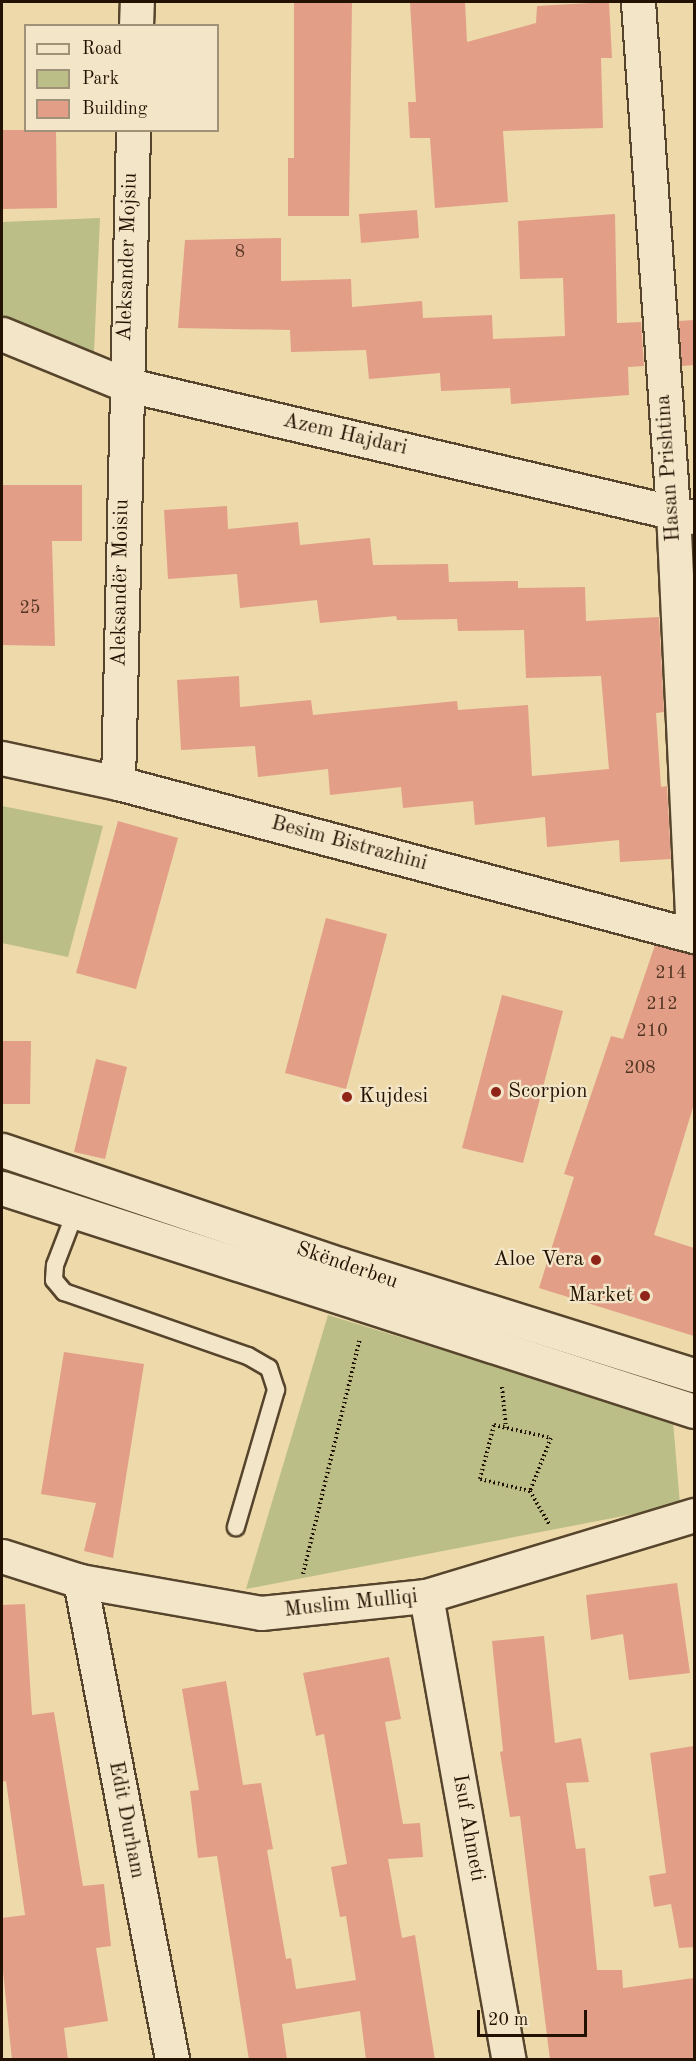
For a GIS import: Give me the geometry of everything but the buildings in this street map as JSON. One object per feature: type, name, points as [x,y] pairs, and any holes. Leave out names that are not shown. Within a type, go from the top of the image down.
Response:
[{"type":"street","points":[[136,24],[137,2]]},
{"type":"street","name":"Hasan Prishtina","points":[[638,2],[684,514],[694,935]]},
{"type":"street","name":"Aleksander Mojsiu","points":[[124,384],[133,132]]},
{"type":"street","name":"Azem Hajdari","points":[[2,334],[124,384],[684,514]]},
{"type":"street","name":"Aleksandër Moisiu","points":[[118,783],[124,384]]},
{"type":"street","name":"Besim Bistrazhini","points":[[2,758],[118,783],[694,935]]},
{"type":"street","name":"Skënderbeu","points":[[2,1150],[339,1264],[694,1375]]},
{"type":"street","name":"Skënderbeu","points":[[2,1188],[694,1411]]},
{"type":"street","name":"Muslim Mulliqi","points":[[2,1556],[80,1581],[261,1613],[426,1596],[694,1515]]},
{"type":"street","name":"Edit Durham","points":[[80,1581],[172,2060]]},
{"type":"street","name":"Isuf Ahmeti","points":[[426,1596],[509,2060]]},
{"type":"lane","points":[[75,1213],[55,1265],[54,1280],[64,1292],[269,1368],[276,1390],[236,1527]]},
{"type":"path","points":[[301,1580],[363,1328]]},
{"type":"path","points":[[530,1491],[551,1438],[494,1425],[480,1479],[530,1491],[553,1530]]},
{"type":"green space","points":[[100,218],[94,352],[2,318],[2,222]]},
{"type":"green space","points":[[2,806],[103,826],[68,957],[2,943]]},
{"type":"green space","points":[[328,1315],[673,1421],[680,1505],[246,1589]]},
{"type":"place","name":"Scorpion","points":[[496,1092]]},
{"type":"place","name":"Kujdesi","points":[[347,1097]]},
{"type":"place","name":"Aloe Vera","points":[[596,1260]]},
{"type":"place","name":"Market","points":[[645,1296]]}]
